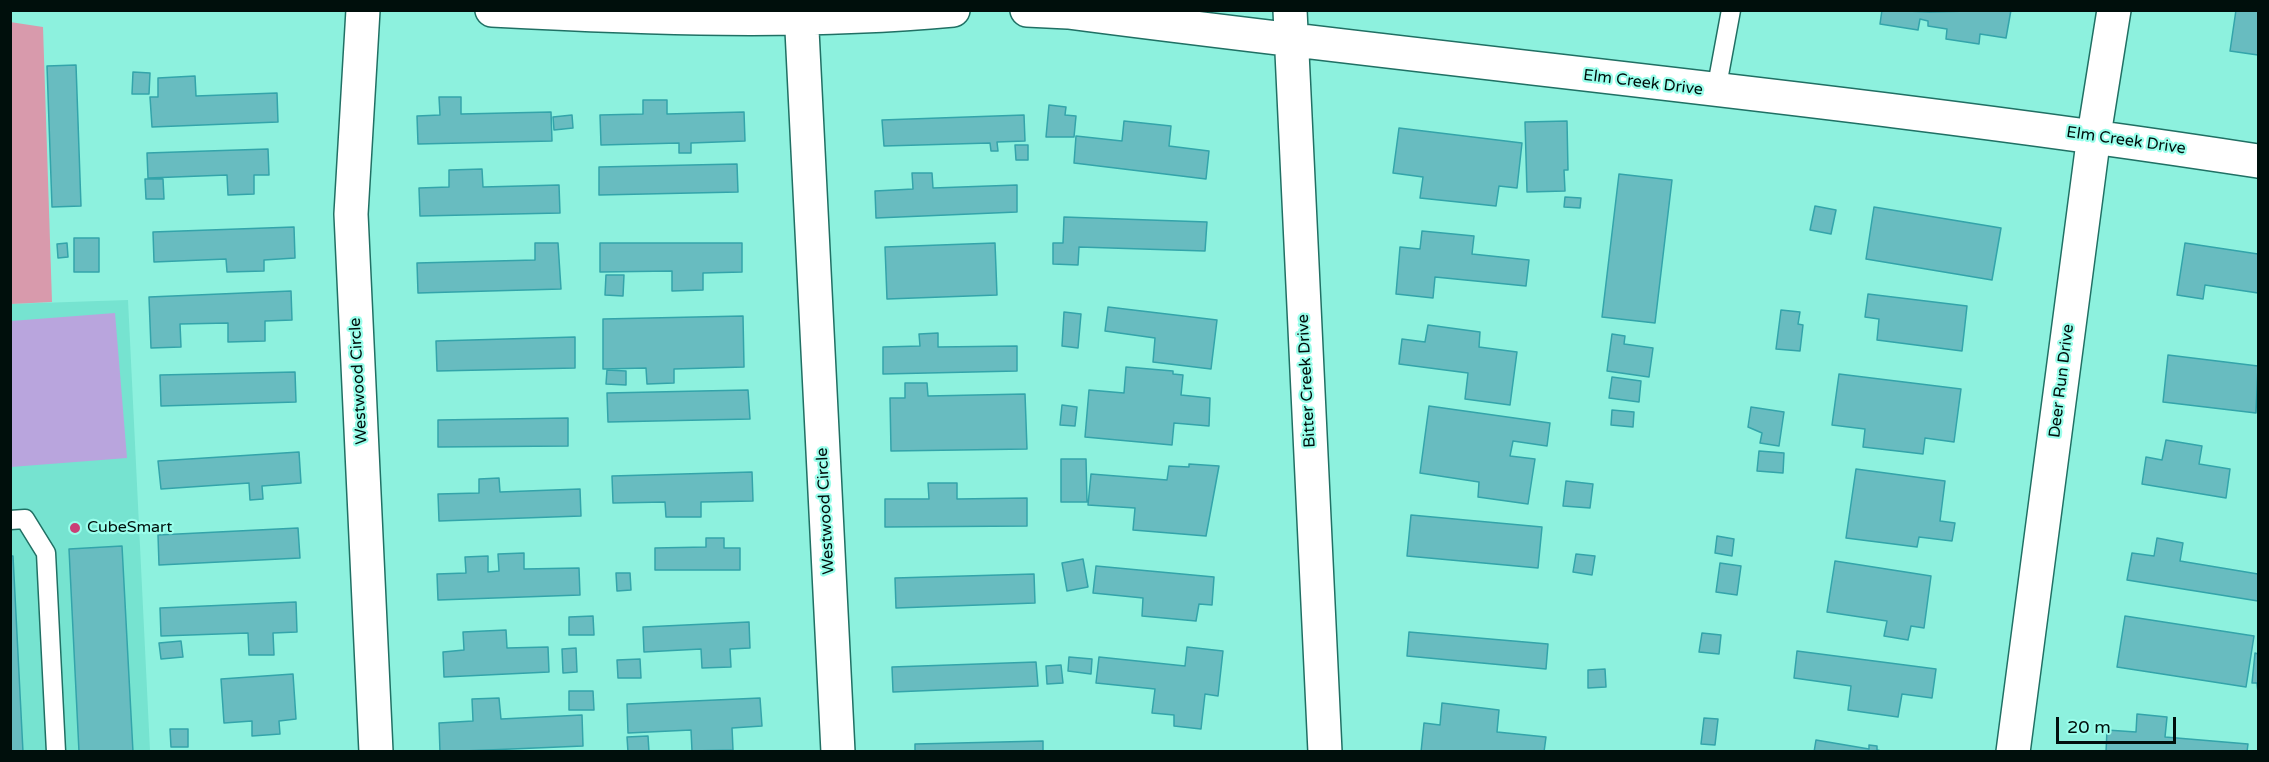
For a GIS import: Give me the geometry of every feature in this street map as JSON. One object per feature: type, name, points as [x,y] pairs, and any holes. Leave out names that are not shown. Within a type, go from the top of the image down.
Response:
[{"type":"street","name":"Westwood Circle","points":[[363,10],[351,213],[376,752]]},
{"type":"street","points":[[492,10],[690,20],[952,10]]},
{"type":"street","name":"Elm Creek Drive","points":[[1027,10],[1291,26],[1716,91],[2094,135],[2259,161]]},
{"type":"street","name":"Deer Run Drive","points":[[2013,752],[2094,135],[2114,10]]},
{"type":"street","name":"Westwood Circle","points":[[802,15],[838,752]]},
{"type":"street","name":"Bitter Creek Drive","points":[[1291,26],[1325,752]]},
{"type":"lane","points":[[1716,91],[1731,10]]},
{"type":"lane","points":[[10,520],[26,519],[46,553],[56,752]]},
{"type":"shaded area","points":[[10,22],[43,27],[52,302],[11,304]]},
{"type":"shaded area","name":"CubeSmart","points":[[128,300],[150,751],[11,751],[10,304]]},
{"type":"shaded area","points":[[115,313],[127,458],[11,467],[11,321]]},
{"type":"building","points":[[1882,10],[1930,12],[2011,10],[2006,38],[1980,34],[1979,44],[1946,39],[1947,29],[1928,26],[1928,21],[1920,19],[1918,30],[1880,24]]},
{"type":"building","points":[[2236,10],[2258,10],[2258,55],[2230,51]]},
{"type":"building","points":[[76,65],[81,206],[52,207],[47,66]]},
{"type":"building","points":[[133,72],[150,73],[149,94],[132,94]]},
{"type":"building","points":[[195,76],[196,96],[277,93],[278,122],[152,127],[150,97],[158,97],[158,78]]},
{"type":"building","points":[[439,97],[461,97],[461,114],[551,112],[552,141],[418,144],[417,116],[440,115]]},
{"type":"building","points":[[643,100],[667,100],[667,114],[744,112],[745,141],[691,143],[691,153],[679,153],[679,143],[601,145],[600,115],[643,114]]},
{"type":"building","points":[[1049,105],[1066,107],[1065,115],[1076,116],[1074,137],[1046,137]]},
{"type":"building","points":[[572,115],[573,128],[554,130],[553,117]]},
{"type":"building","points":[[1024,115],[1025,141],[997,142],[998,151],[991,151],[990,143],[884,146],[882,120]]},
{"type":"building","points":[[1124,121],[1171,126],[1169,146],[1209,151],[1206,179],[1074,163],[1076,136],[1122,141]]},
{"type":"building","points":[[1567,121],[1568,170],[1564,170],[1565,191],[1527,192],[1525,122]]},
{"type":"building","points":[[1399,128],[1522,143],[1517,188],[1499,186],[1496,206],[1420,198],[1423,177],[1393,173]]},
{"type":"building","points":[[1015,145],[1028,145],[1028,160],[1016,160]]},
{"type":"building","points":[[268,149],[269,175],[254,175],[254,194],[228,195],[227,175],[148,178],[147,153]]},
{"type":"building","points":[[737,164],[738,192],[599,195],[599,167]]},
{"type":"building","points":[[482,169],[483,187],[559,185],[560,213],[420,216],[419,188],[449,187],[449,170]]},
{"type":"building","points":[[912,173],[932,173],[933,188],[1017,185],[1017,212],[876,218],[875,191],[913,189]]},
{"type":"building","points":[[1619,174],[1672,180],[1655,323],[1602,317]]},
{"type":"building","points":[[145,179],[163,179],[164,199],[146,199]]},
{"type":"building","points":[[1565,197],[1581,198],[1580,208],[1564,207]]},
{"type":"building","points":[[1815,206],[1836,210],[1831,234],[1810,230]]},
{"type":"building","points":[[1874,207],[2001,228],[1992,280],[1866,259]]},
{"type":"building","points":[[1064,217],[1207,222],[1205,251],[1079,247],[1078,265],[1053,264],[1053,243],[1063,243]]},
{"type":"building","points":[[294,227],[295,258],[264,260],[264,271],[227,272],[226,259],[154,262],[153,232]]},
{"type":"building","points":[[1422,231],[1474,236],[1472,254],[1529,260],[1526,286],[1435,277],[1433,298],[1396,294],[1400,247],[1420,249]]},
{"type":"building","points":[[74,238],[99,238],[99,272],[74,272]]},
{"type":"building","points":[[67,243],[68,257],[58,258],[57,244]]},
{"type":"building","points":[[535,243],[558,243],[561,289],[418,293],[417,263],[535,260]]},
{"type":"building","points":[[600,243],[742,243],[742,272],[703,273],[703,290],[672,291],[672,271],[600,272]]},
{"type":"building","points":[[995,243],[997,295],[887,299],[885,247]]},
{"type":"building","points":[[2185,243],[2258,254],[2258,293],[2205,285],[2203,299],[2177,295]]},
{"type":"building","points":[[606,275],[624,275],[623,296],[605,295]]},
{"type":"building","points":[[291,291],[292,320],[265,321],[265,341],[228,342],[228,323],[180,324],[181,347],[151,348],[149,297]]},
{"type":"building","points":[[1868,294],[1967,306],[1962,351],[1877,340],[1879,319],[1865,317]]},
{"type":"building","points":[[1108,307],[1217,320],[1211,369],[1153,362],[1155,338],[1105,331]]},
{"type":"building","points":[[1781,310],[1800,312],[1798,324],[1803,325],[1800,351],[1776,349]]},
{"type":"building","points":[[1064,312],[1081,314],[1078,348],[1062,346]]},
{"type":"building","points":[[743,316],[744,367],[674,369],[674,383],[647,384],[646,368],[603,369],[603,319]]},
{"type":"building","points":[[1428,325],[1480,332],[1479,347],[1517,352],[1510,405],[1465,399],[1468,373],[1399,364],[1402,339],[1425,342]]},
{"type":"building","points":[[938,333],[938,347],[1017,346],[1017,371],[883,374],[883,347],[920,346],[919,334]]},
{"type":"building","points":[[1612,334],[1625,336],[1624,344],[1653,348],[1649,377],[1607,371]]},
{"type":"building","points":[[575,337],[575,368],[437,371],[436,341]]},
{"type":"building","points":[[2168,355],[2258,366],[2256,413],[2163,402]]},
{"type":"building","points":[[1126,367],[1173,371],[1173,374],[1183,375],[1181,395],[1210,398],[1209,426],[1174,423],[1172,445],[1085,437],[1089,390],[1124,393]]},
{"type":"building","points":[[607,370],[626,371],[626,385],[606,384]]},
{"type":"building","points":[[295,372],[296,402],[161,406],[160,375]]},
{"type":"building","points":[[1839,374],[1961,389],[1954,442],[1925,438],[1923,454],[1863,447],[1865,429],[1832,425]]},
{"type":"building","points":[[1612,377],[1641,381],[1639,402],[1609,398]]},
{"type":"building","points":[[905,383],[927,383],[928,396],[1025,394],[1027,449],[891,451],[890,398],[905,398]]},
{"type":"building","points":[[748,390],[750,419],[608,422],[607,393]]},
{"type":"building","points":[[1062,405],[1077,407],[1075,426],[1060,425]]},
{"type":"building","points":[[1429,406],[1550,423],[1547,446],[1513,441],[1510,456],[1535,459],[1528,504],[1478,497],[1479,482],[1420,473]]},
{"type":"building","points":[[1751,407],[1784,412],[1779,446],[1760,443],[1762,433],[1748,427]]},
{"type":"building","points":[[1612,410],[1634,412],[1633,427],[1611,425]]},
{"type":"building","points":[[568,418],[568,446],[438,447],[438,420]]},
{"type":"building","points":[[2166,440],[2202,446],[2199,464],[2230,469],[2226,498],[2142,484],[2146,457],[2162,460]]},
{"type":"building","points":[[1759,451],[1784,453],[1783,473],[1757,471]]},
{"type":"building","points":[[299,452],[301,483],[262,486],[263,499],[250,500],[249,483],[161,489],[158,461]]},
{"type":"building","points":[[1061,459],[1086,459],[1087,502],[1061,502]]},
{"type":"building","points":[[1189,464],[1219,466],[1206,536],[1133,530],[1135,508],[1088,505],[1091,474],[1167,480],[1169,466],[1189,467]]},
{"type":"building","points":[[1856,469],[1945,481],[1940,521],[1955,523],[1952,541],[1919,537],[1917,547],[1846,538]]},
{"type":"building","points":[[752,472],[753,501],[701,502],[701,517],[666,517],[665,502],[613,503],[612,476]]},
{"type":"building","points":[[499,478],[500,492],[580,489],[581,516],[439,521],[438,494],[479,493],[479,479]]},
{"type":"building","points":[[1566,481],[1593,484],[1590,508],[1563,506]]},
{"type":"building","points":[[928,483],[957,483],[957,499],[1027,498],[1027,526],[885,527],[885,499],[929,499]]},
{"type":"building","points":[[1411,515],[1542,527],[1538,568],[1407,556]]},
{"type":"building","points":[[298,528],[300,558],[159,565],[158,535]]},
{"type":"building","points":[[1717,536],[1734,539],[1732,556],[1715,553]]},
{"type":"building","points":[[706,538],[724,538],[724,548],[740,548],[740,570],[655,570],[655,548],[706,547]]},
{"type":"building","points":[[2157,538],[2183,543],[2180,561],[2258,574],[2258,601],[2127,580],[2132,553],[2154,556]]},
{"type":"building","points":[[122,546],[133,752],[79,752],[69,549]]},
{"type":"building","points":[[524,553],[524,569],[579,568],[580,595],[438,600],[437,574],[466,573],[465,557],[488,556],[488,572],[499,571],[498,554]]},
{"type":"building","points":[[1576,554],[1595,556],[1592,575],[1573,572]]},
{"type":"building","points":[[10,556],[13,556],[23,752],[10,752]]},
{"type":"building","points":[[1083,559],[1088,587],[1067,591],[1062,563]]},
{"type":"building","points":[[1835,561],[1931,576],[1924,628],[1911,626],[1908,640],[1884,636],[1887,621],[1827,612]]},
{"type":"building","points":[[1720,563],[1741,566],[1737,595],[1716,592]]},
{"type":"building","points":[[1096,566],[1214,577],[1212,605],[1199,604],[1196,621],[1142,616],[1143,598],[1093,593]]},
{"type":"building","points":[[616,573],[630,573],[631,590],[617,591]]},
{"type":"building","points":[[1034,574],[1035,603],[896,608],[895,578]]},
{"type":"building","points":[[296,602],[297,632],[273,633],[274,655],[249,655],[248,633],[161,636],[160,608]]},
{"type":"building","points":[[593,616],[594,635],[569,635],[569,617]]},
{"type":"building","points":[[2125,616],[2254,636],[2246,687],[2117,667]]},
{"type":"building","points":[[749,622],[750,648],[730,649],[731,667],[702,668],[701,649],[644,652],[643,627]]},
{"type":"building","points":[[506,630],[507,648],[548,647],[549,672],[444,677],[443,652],[464,650],[463,632]]},
{"type":"building","points":[[1409,632],[1548,644],[1546,669],[1407,656]]},
{"type":"building","points":[[1702,633],[1721,635],[1719,654],[1699,652]]},
{"type":"building","points":[[181,641],[183,657],[161,659],[159,643]]},
{"type":"building","points":[[1187,647],[1223,651],[1218,696],[1205,694],[1201,729],[1174,726],[1174,715],[1152,713],[1155,689],[1096,683],[1099,657],[1185,666]]},
{"type":"building","points":[[576,648],[577,672],[563,673],[562,649]]},
{"type":"building","points":[[1797,651],[1936,669],[1932,698],[1902,694],[1898,717],[1848,710],[1851,686],[1794,678]]},
{"type":"building","points":[[2255,653],[2258,654],[2258,693],[2257,683],[2252,683]]},
{"type":"building","points":[[1069,657],[1092,659],[1091,674],[1068,671]]},
{"type":"building","points":[[640,659],[641,678],[618,678],[617,660]]},
{"type":"building","points":[[1036,662],[1038,686],[893,692],[892,667]]},
{"type":"building","points":[[1061,665],[1063,683],[1047,684],[1046,666]]},
{"type":"building","points":[[1605,669],[1606,687],[1588,688],[1588,670]]},
{"type":"building","points":[[293,674],[296,719],[279,721],[280,734],[252,736],[252,721],[224,723],[221,679]]},
{"type":"building","points":[[569,691],[593,691],[594,710],[569,710]]},
{"type":"building","points":[[499,698],[501,719],[582,715],[583,746],[440,752],[439,723],[473,721],[472,699]]},
{"type":"building","points":[[760,698],[762,726],[732,728],[733,750],[692,751],[691,730],[628,733],[627,704]]},
{"type":"building","points":[[1442,703],[1499,710],[1497,732],[1546,737],[1544,752],[1421,752],[1424,723],[1440,725]]},
{"type":"building","points":[[2137,714],[2167,717],[2165,737],[2248,744],[2247,752],[2106,752],[2107,730],[2136,732]]},
{"type":"building","points":[[1704,718],[1718,719],[1715,745],[1701,744]]},
{"type":"building","points":[[170,729],[188,729],[188,747],[171,747]]},
{"type":"building","points":[[648,736],[649,752],[628,752],[627,737]]},
{"type":"building","points":[[1816,740],[1869,749],[1869,745],[1877,746],[1877,750],[1886,752],[1814,752]]},
{"type":"building","points":[[1043,741],[1043,752],[915,752],[915,744]]},
{"type":"place","name":"CubeSmart","points":[[75,528]]}]
